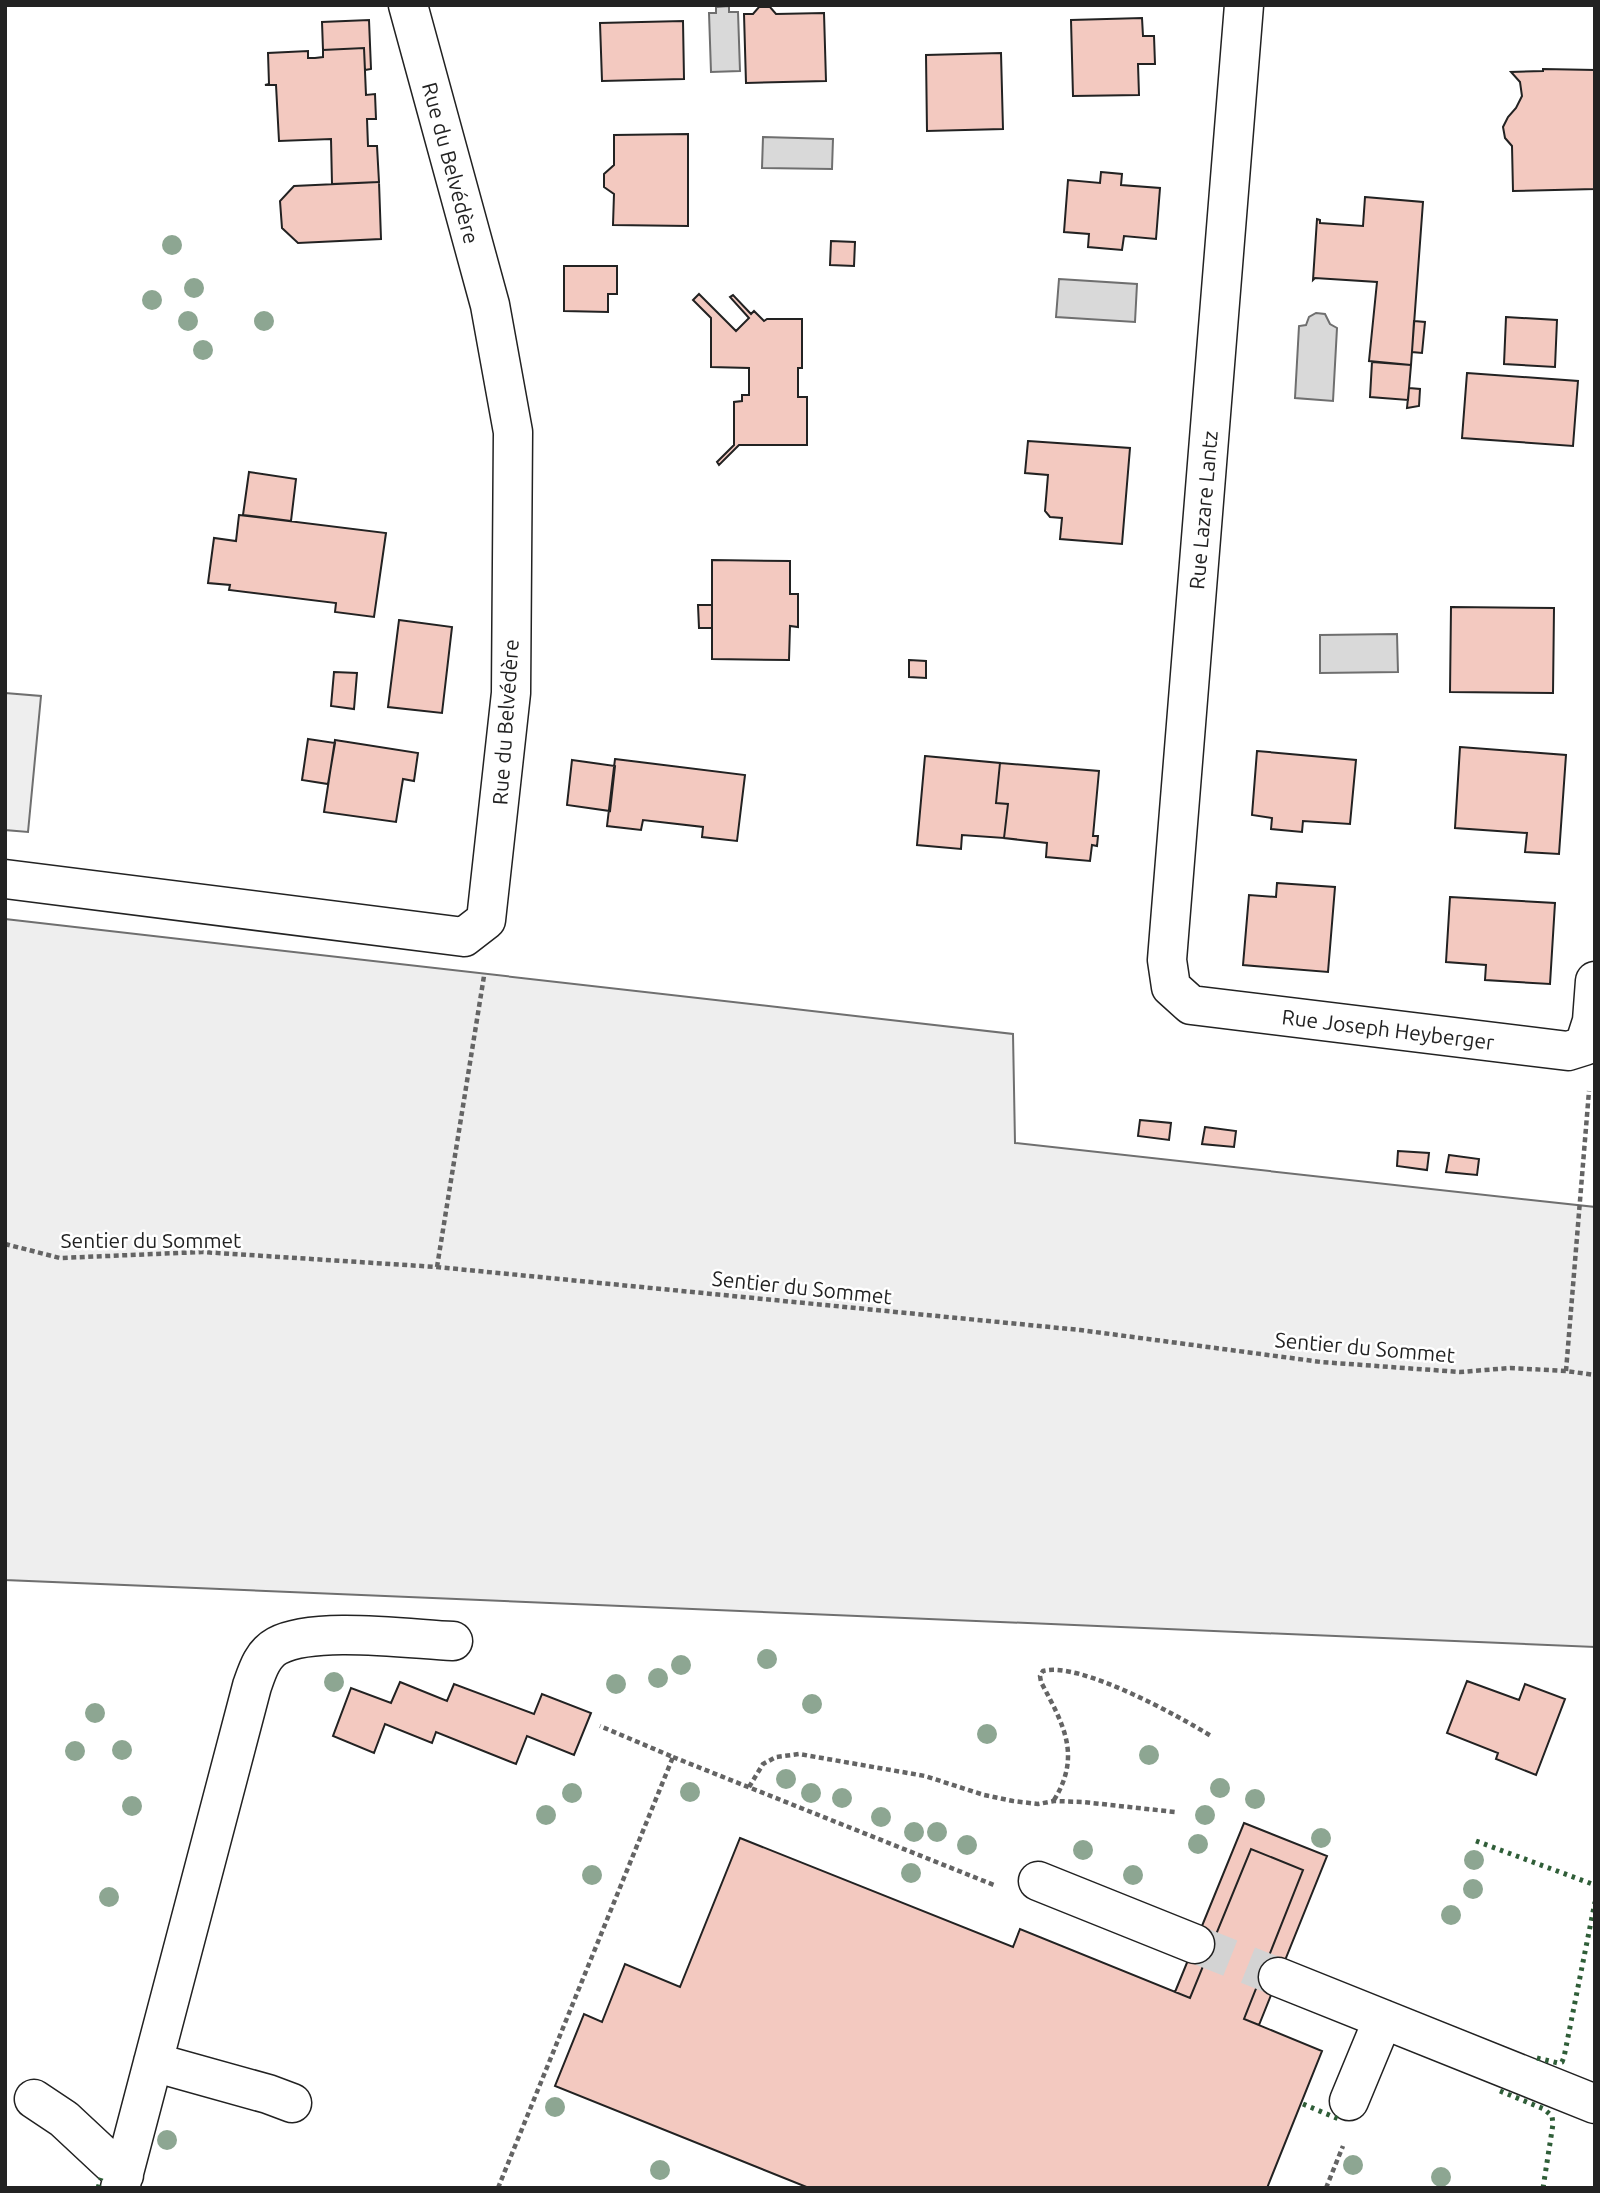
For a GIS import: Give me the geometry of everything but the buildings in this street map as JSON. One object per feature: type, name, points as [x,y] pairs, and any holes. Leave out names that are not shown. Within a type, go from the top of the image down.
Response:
[{"type":"street","name":"Rue du Belvédère","points":[[408,5],[490,304],[513,432],[511,693],[486,920]]},
{"type":"street","name":"Rue Lazare Lantz","points":[[1191,1004],[1171,987],[1167,960],[1244,5]]},
{"type":"street","points":[[5,879],[464,937],[486,920]]},
{"type":"street","points":[[1584,1046],[1592,1021],[1595,981]]},
{"type":"street","name":"Rue Joseph Heyberger","points":[[1191,1004],[1568,1051],[1584,1046]]},
{"type":"street","points":[[122,2181],[252,1686],[261,1661],[275,1647],[301,1637],[326,1635],[453,1641]]},
{"type":"street","points":[[1038,1881],[1195,1944]]},
{"type":"street","points":[[1278,1977],[1595,2104]]},
{"type":"street","points":[[1349,2101],[1383,2019]]},
{"type":"street","points":[[153,2062],[292,2103]]},
{"type":"street","points":[[21,2095],[64,2119],[122,2181]]},
{"type":"path","points":[[437,1267],[486,964],[486,920]]},
{"type":"path","points":[[1566,1371],[1591,1069],[1584,1046]]},
{"type":"path","name":"Sentier du Sommet","points":[[5,1244],[60,1258],[202,1252],[437,1267],[1080,1330],[1321,1362],[1460,1372],[1510,1368],[1595,1375]]},
{"type":"path","points":[[1054,1801],[1064,1785],[1069,1756],[1062,1722],[1041,1682],[1043,1671],[1051,1669],[1102,1682],[1183,1718],[1211,1736]]},
{"type":"path","points":[[600,1726],[1010,1891],[1038,1881]]},
{"type":"path","points":[[748,1787],[763,1764],[776,1757],[799,1754],[925,1776],[984,1795],[1013,1801],[1038,1804],[1054,1801],[1175,1812]]},
{"type":"path","points":[[498,2188],[673,1756]]},
{"type":"shaded area","points":[[729,6],[729,12],[738,12],[740,71],[711,72],[709,13],[716,13],[716,7]]},
{"type":"shaded area","points":[[763,137],[833,139],[832,169],[762,168]]},
{"type":"shaded area","points":[[1059,279],[1137,284],[1135,322],[1056,317]]},
{"type":"shaded area","points":[[1316,313],[1325,314],[1330,324],[1337,328],[1333,401],[1295,398],[1299,326],[1306,325],[1309,317]]},
{"type":"shaded area","points":[[1397,634],[1398,672],[1320,673],[1320,635]]},
{"type":"shaded area","points":[[5,693],[41,696],[28,832],[5,830]]},
{"type":"shaded area","points":[[5,919],[1013,1034],[1015,1143],[1595,1207],[1595,1647],[5,1580]]},
{"type":"tunnel","points":[[1195,1944],[1278,1977]]},
{"type":"hedge","points":[[1476,1841],[1595,1885]]},
{"type":"hedge","points":[[1537,2058],[1558,2063],[1562,2062],[1564,2057],[1595,1902]]},
{"type":"hedge","points":[[1500,2091],[1544,2109],[1552,2116],[1543,2188]]},
{"type":"hedge","points":[[1303,2104],[1341,2120]]},
{"type":"hedge","points":[[98,2188],[101,2178]]}]
